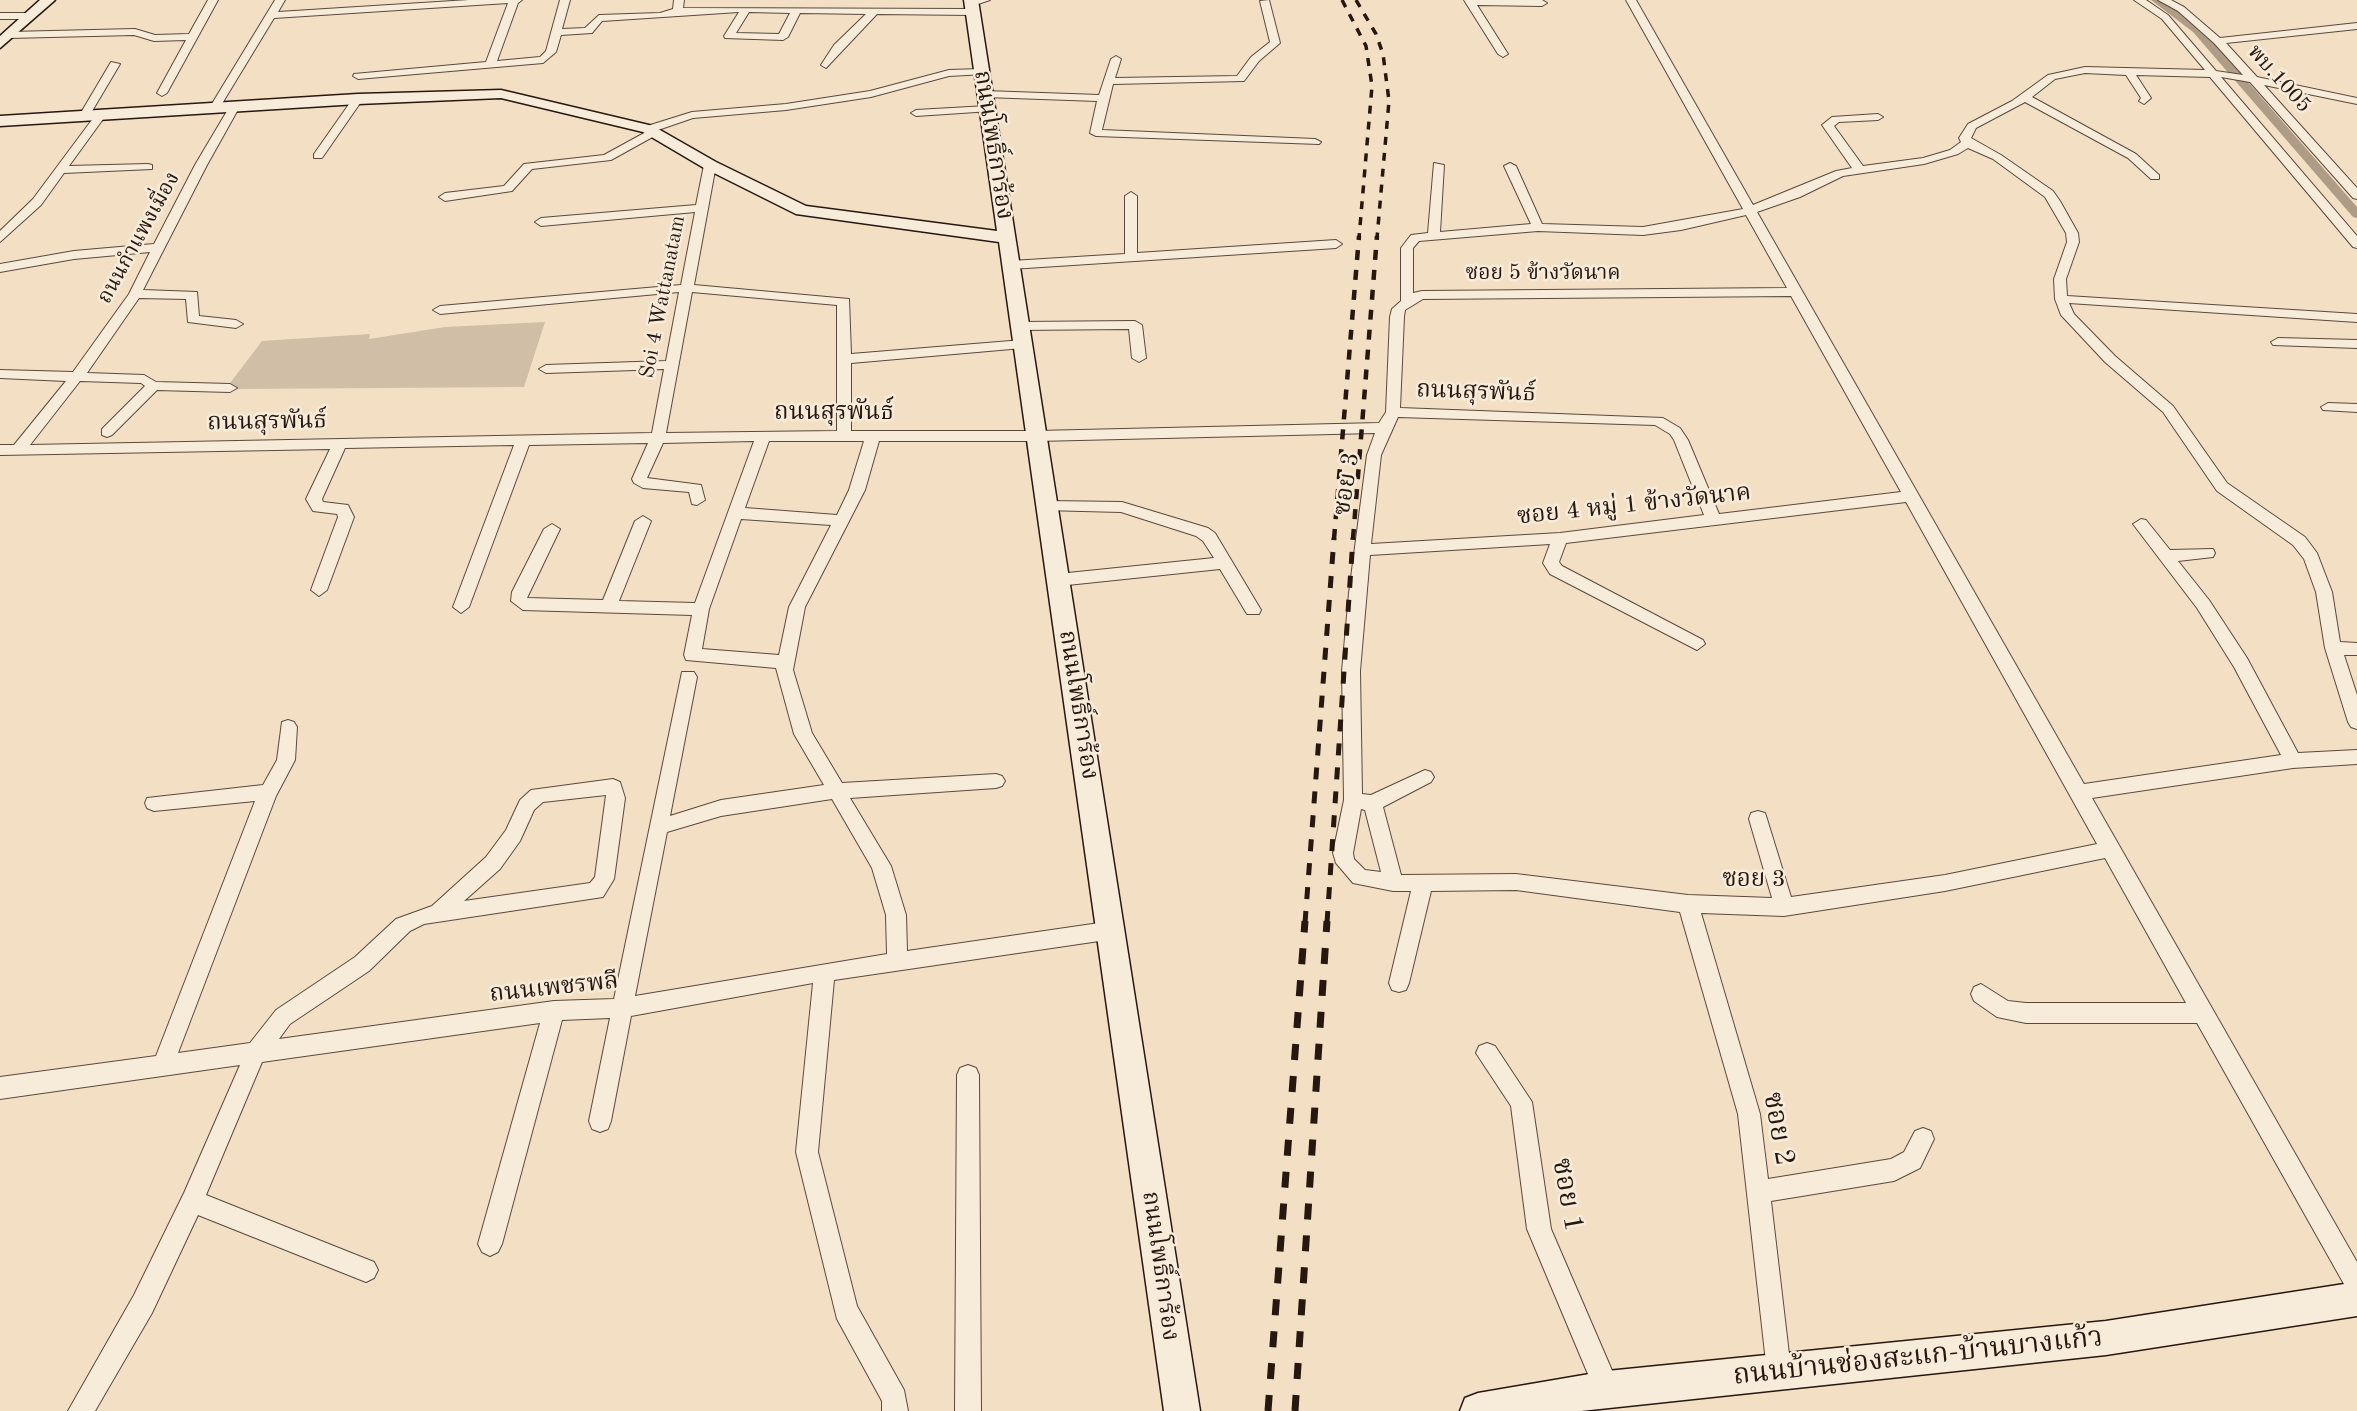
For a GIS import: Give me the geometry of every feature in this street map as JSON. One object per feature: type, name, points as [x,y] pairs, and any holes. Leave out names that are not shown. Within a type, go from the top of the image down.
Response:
[{"type":"street","points":[[5,39],[48,0]]},
{"type":"street","points":[[162,93],[213,0]]},
{"type":"street","points":[[215,107],[280,0]]},
{"type":"street","points":[[271,15],[515,0],[490,65]]},
{"type":"street","points":[[358,76],[543,60],[551,52],[565,0]]},
{"type":"street","points":[[841,11],[847,0]]},
{"type":"street","points":[[1630,0],[2357,1285]]},
{"type":"street","points":[[2139,0],[2165,17],[2218,74],[2357,244]]},
{"type":"street","name":"พบ.1005","points":[[2163,0],[2181,9],[2218,41],[2357,195]]},
{"type":"street","points":[[1109,82],[1240,79],[1255,59],[1275,43],[1265,1]]},
{"type":"street","points":[[1470,1],[1542,3]]},
{"type":"street","points":[[1470,1],[1503,54]]},
{"type":"street","points":[[557,32],[588,31],[599,18],[660,16],[678,6],[873,12],[975,4]]},
{"type":"street","name":"ถนนโพธิ์การ้อง","points":[[975,4],[984,92],[1009,238],[1021,335],[1182,1411]]},
{"type":"street","points":[[746,9],[729,36],[783,37],[796,10]]},
{"type":"street","points":[[826,65],[838,47],[873,12]]},
{"type":"street","points":[[0,16],[30,16]]},
{"type":"street","points":[[2218,41],[2357,26]]},
{"type":"street","points":[[5,39],[135,32],[154,38],[194,37]]},
{"type":"street","points":[[1116,59],[1103,98],[1096,133],[1315,142]]},
{"type":"street","points":[[84,116],[115,64]]},
{"type":"street","points":[[2357,102],[2250,78],[2218,74],[2068,72],[2043,81],[1995,116],[1972,126],[1965,138],[1967,143],[1997,157],[2042,189],[2054,201],[2072,233],[2073,242],[2060,279],[2061,299],[2068,315],[2102,352],[2168,409],[2222,486],[2299,541],[2312,557],[2324,592],[2333,648],[2357,722]]},
{"type":"street","points":[[2129,72],[2146,98],[2144,101]]},
{"type":"street","points":[[445,197],[508,189],[528,166],[607,158],[651,131],[692,115],[786,107],[871,94],[948,73],[984,92]]},
{"type":"street","points":[[916,113],[984,92],[1103,98]]},
{"type":"street","points":[[0,121],[358,99],[501,94],[651,131],[710,165],[802,210],[1009,238]]},
{"type":"street","points":[[2024,97],[2132,156],[2155,177]]},
{"type":"street","points":[[318,156],[358,99]]},
{"type":"street","name":"ถนนกำแพงเมี่อง","points":[[18,450],[78,375],[135,294],[201,165],[235,106]]},
{"type":"street","points":[[0,238],[37,202],[101,115]]},
{"type":"street","points":[[1859,169],[1828,125],[1836,119],[1878,117]]},
{"type":"street","points":[[1393,412],[1397,317],[1399,309],[1407,300],[1407,248],[1415,238],[1538,227],[1643,231],[1681,226],[1750,211],[1797,194],[1823,179],[1859,169],[1940,158],[1967,143]]},
{"type":"street","name":"Soi 4 Wattanatam","points":[[697,500],[696,489],[692,487],[640,483],[658,438],[710,165]]},
{"type":"street","points":[[1434,236],[1438,165]]},
{"type":"street","points":[[1510,166],[1538,227]]},
{"type":"street","points":[[60,170],[148,167]]},
{"type":"street","points":[[1131,196],[1131,257]]},
{"type":"street","points":[[541,222],[701,208]]},
{"type":"street","points":[[1011,265],[1336,244]]},
{"type":"street","points":[[0,268],[64,257],[161,247]]},
{"type":"street","points":[[440,310],[685,288],[844,302],[844,437]]},
{"type":"street","name":"ซอย 5 ข้างวัดนาค","points":[[1407,300],[1422,295],[1796,292]]},
{"type":"street","points":[[135,294],[192,295],[193,319],[236,324]]},
{"type":"street","points":[[2061,299],[2357,318]]},
{"type":"street","points":[[844,359],[1021,335],[1135,326],[1139,358]]},
{"type":"street","points":[[2278,342],[2357,344]]},
{"type":"street","points":[[546,369],[671,365]]},
{"type":"street","points":[[0,374],[144,379],[153,386],[230,388]]},
{"type":"street","points":[[107,432],[153,386]]},
{"type":"street","points":[[2328,407],[2357,409]]},
{"type":"street","name":"ถนนสุรพันธ์","points":[[0,450],[763,436],[1037,436],[1384,428],[1393,412],[1658,421],[1675,432],[1681,440],[1714,520]]},
{"type":"street","name":"ซอย 3","points":[[1384,428],[1374,455],[1351,671],[1353,800],[1343,853],[1346,863],[1360,877],[1393,883],[1543,883],[1688,904],[1784,906],[1945,883],[2110,849]]},
{"type":"street","points":[[763,436],[701,609],[692,655],[786,662]]},
{"type":"street","points":[[873,436],[857,489],[797,607],[784,670],[803,734],[881,866],[896,915],[897,963]]},
{"type":"street","points":[[461,607],[523,441]]},
{"type":"street","points":[[319,590],[346,517],[343,509],[318,507],[314,499],[340,443]]},
{"type":"street","name":"ซอย 4 หมู่ 1 ข้างวัดนาค","points":[[1362,550],[1560,538],[1911,496]]},
{"type":"street","points":[[1048,506],[1122,507],[1190,527],[1209,537],[1253,610]]},
{"type":"street","points":[[735,513],[839,520]]},
{"type":"street","points":[[609,606],[643,521]]},
{"type":"street","points":[[2141,524],[2203,604],[2241,663],[2292,761]]},
{"type":"street","points":[[552,529],[520,592],[519,601],[530,605],[701,609]]},
{"type":"street","points":[[1560,538],[1551,563],[1556,570],[1697,644]]},
{"type":"street","points":[[2166,556],[2207,553]]},
{"type":"street","points":[[1058,580],[1224,563]]},
{"type":"street","points":[[2333,648],[2357,649]]},
{"type":"street","points":[[600,1121],[688,677]]},
{"type":"street","points":[[163,1065],[267,795],[286,760],[288,727]]},
{"type":"street","points":[[2078,792],[2292,761],[2357,757]]},
{"type":"street","points":[[1353,800],[1373,803],[1425,777]]},
{"type":"street","points":[[658,827],[721,808],[837,791],[996,781]]},
{"type":"street","points":[[81,1411],[143,1304],[192,1201],[255,1054],[292,1009],[362,964],[403,925],[422,916],[439,911],[596,891],[604,879],[616,798],[613,787],[538,795],[527,805],[513,835],[493,863],[439,911]]},
{"type":"street","points":[[154,803],[263,793],[267,795]]},
{"type":"street","points":[[1373,803],[1393,883]]},
{"type":"street","points":[[1758,819],[1784,906]]},
{"type":"street","points":[[1399,983],[1423,882]]},
{"type":"street","name":"ซอย 2","points":[[1688,904],[1749,1114],[1779,1371]]},
{"type":"street","name":"ถนนเพชรพลี","points":[[0,1088],[554,1011],[622,1008],[824,972],[1112,930]]},
{"type":"street","points":[[824,972],[807,1152],[846,1310],[895,1399],[895,1411]]},
{"type":"street","points":[[1981,994],[2004,1010],[2026,1013],[2203,1013]]},
{"type":"street","points":[[489,1244],[554,1011]]},
{"type":"street","name":"ซอย 1","points":[[1487,1053],[1521,1102],[1539,1229],[1607,1389]]},
{"type":"street","points":[[968,1075],[968,1411]]},
{"type":"street","points":[[1758,1192],[1894,1170],[1912,1160],[1923,1139]]},
{"type":"street","points":[[192,1201],[366,1270]]},
{"type":"street","name":"ถนนบ้านช่องสะแก-บ้านบางแก้ว","points":[[1478,1411],[1607,1389],[2106,1338],[2357,1299]]},
{"type":"shaded area","points":[[545,322],[524,387],[238,389],[230,383],[262,341],[370,334],[369,339],[445,327]]},
{"type":"waterway","points":[[2156,0],[2197,30],[2357,214]]},
{"type":"railway","points":[[1342,0],[1366,46],[1372,86],[1359,238]]},
{"type":"railway","points":[[1356,0],[1376,34],[1383,54],[1389,101],[1377,238]]},
{"type":"railway","points":[[1334,539],[1359,236]]},
{"type":"railway","points":[[1353,539],[1377,236]]},
{"type":"railway","points":[[1305,923],[1334,538]]},
{"type":"railway","points":[[1327,923],[1353,538]]},
{"type":"railway","points":[[1268,1411],[1305,921]]},
{"type":"railway","points":[[1295,1411],[1327,921]]}]
